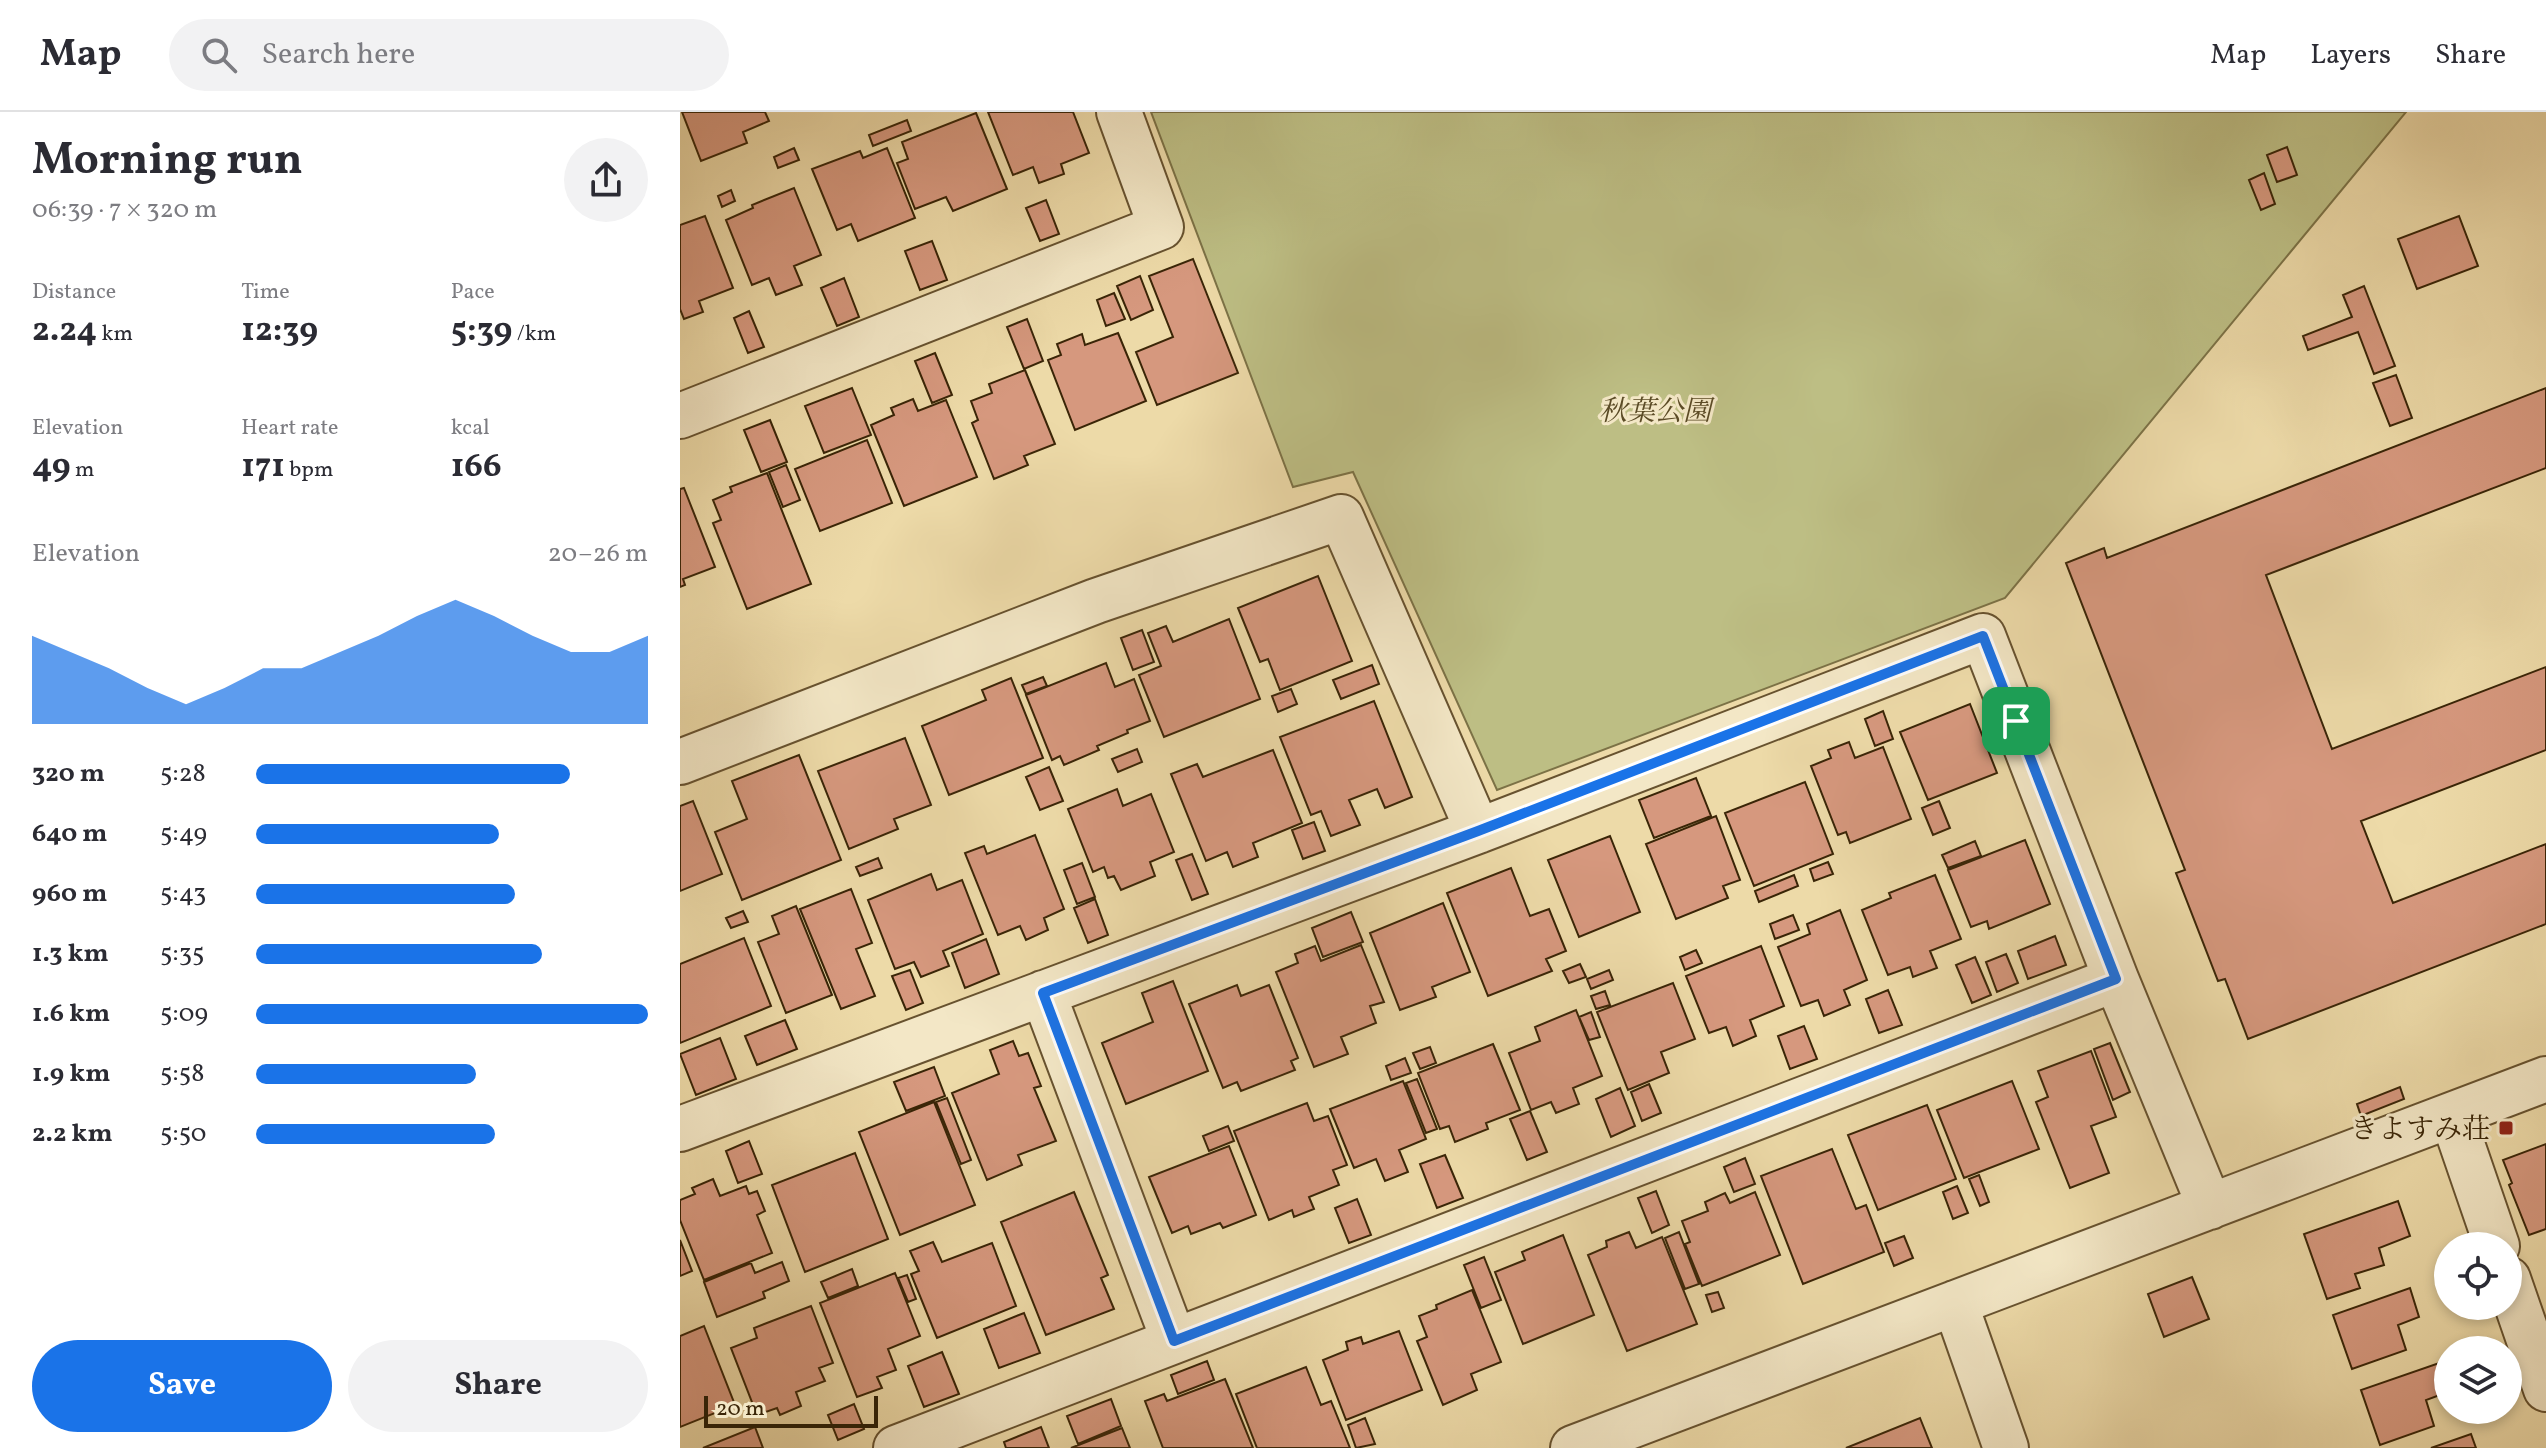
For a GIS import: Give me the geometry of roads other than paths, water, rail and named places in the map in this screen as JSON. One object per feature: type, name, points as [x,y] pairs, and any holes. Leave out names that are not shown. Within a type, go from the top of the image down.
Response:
[{"type":"street","points":[[680,416],[1161,227],[1119,112]]},
{"type":"street","points":[[680,762],[1096,601],[1341,517],[1478,831]]},
{"type":"street","points":[[680,1129],[1478,831],[1983,636],[2116,979],[2210,1207]]},
{"type":"street","points":[[896,1448],[2116,979]]},
{"type":"street","points":[[1043,993],[1174,1341]]},
{"type":"street","points":[[1573,1448],[2546,1079]]},
{"type":"street","points":[[2452,1115],[2492,1232]]},
{"type":"street","points":[[1955,1303],[2006,1448]]},
{"type":"street","points":[[2522,1320],[2546,1389]]},
{"type":"place","name":"きよすみ荘","points":[[2506,1128]]},
{"type":"park label","name":"秋葉公園","points":[[1655,410]]}]
